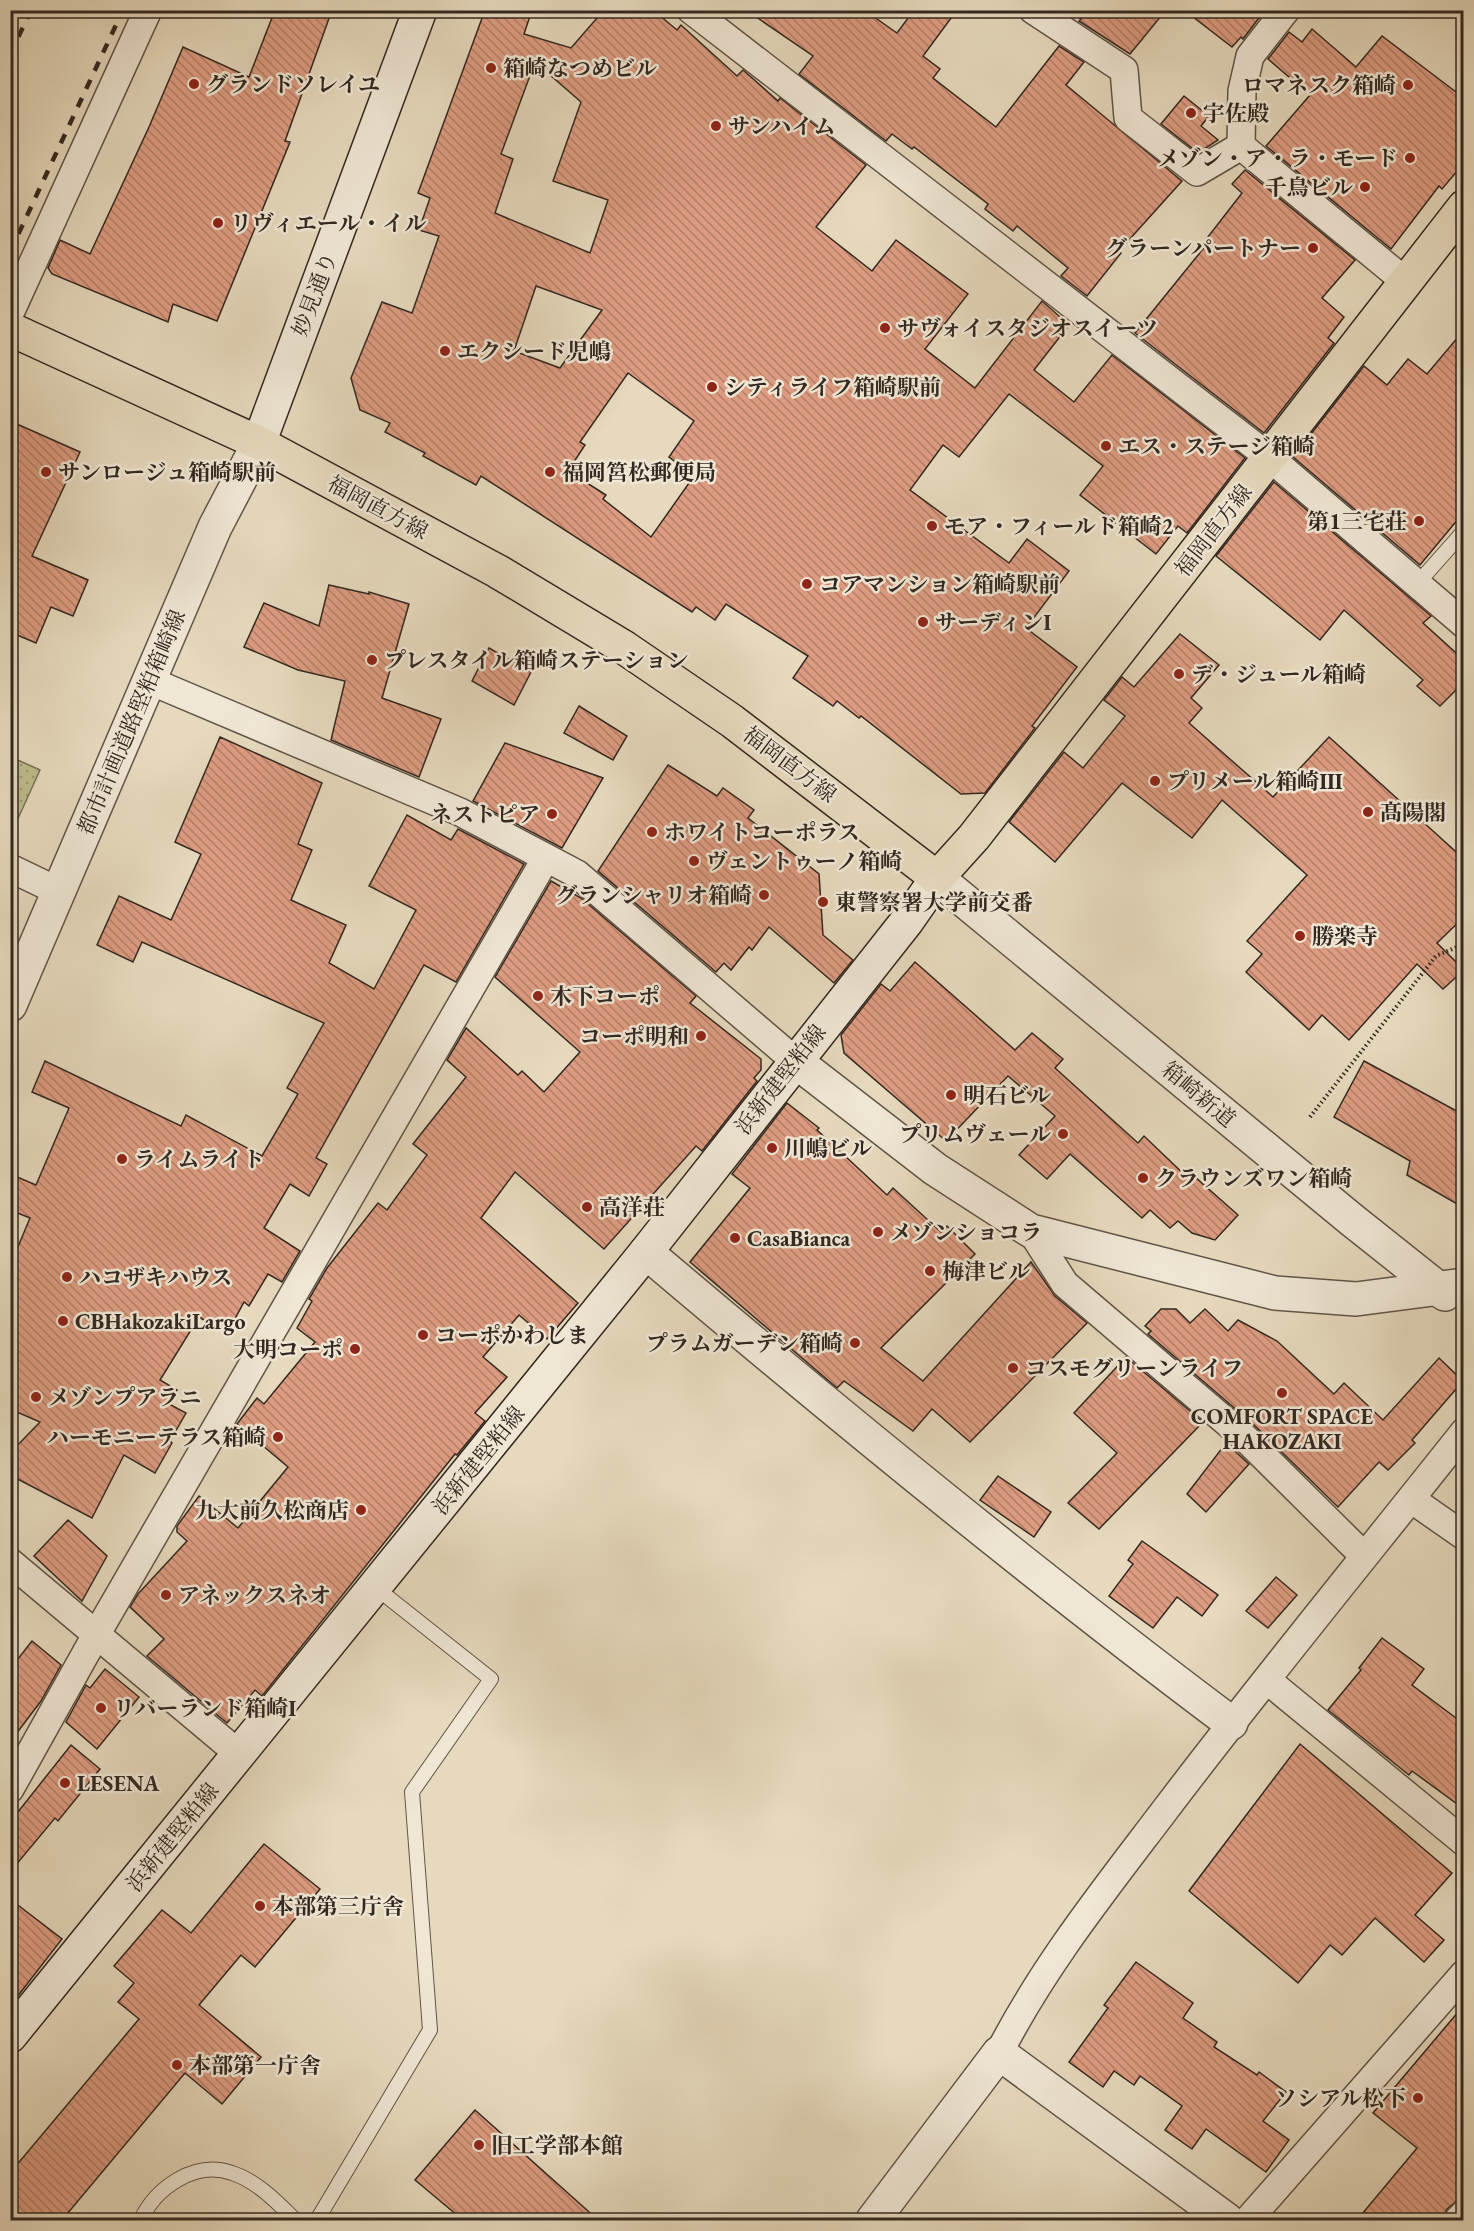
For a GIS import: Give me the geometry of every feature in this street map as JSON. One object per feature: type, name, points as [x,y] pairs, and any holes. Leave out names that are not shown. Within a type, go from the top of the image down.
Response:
[{"type":"main road","name":"福岡直方線","points":[[10,329],[259,442],[497,571],[625,648],[732,720],[938,878],[981,827],[1464,207]]},
{"type":"street","points":[[10,313],[148,10]]},
{"type":"street","name":"妙見通り","points":[[259,442],[420,10]]},
{"type":"street","points":[[691,10],[1269,457],[1464,624]]},
{"type":"street","points":[[1033,10],[1124,70],[1128,118],[1197,172],[1241,146]]},
{"type":"street","points":[[1241,146],[1242,91],[1250,56],[1286,10]]},
{"type":"street","points":[[1241,146],[1406,282]]},
{"type":"street","name":"都市計画道路堅粕箱崎線","points":[[10,1005],[215,527],[259,442]]},
{"type":"street","points":[[148,680],[460,812],[577,874],[794,1060],[935,1169],[1032,1231],[1275,1293],[1356,1299],[1450,1286]]},
{"type":"street","points":[[10,1789],[96,1635],[546,858]]},
{"type":"street","points":[[10,868],[60,892]]},
{"type":"street","name":"浜新建堅粕線","points":[[10,2036],[646,1252],[794,1060],[907,921],[938,878]]},
{"type":"street","name":"箱崎新道","points":[[938,878],[1450,1286],[1464,1307]]},
{"type":"street","points":[[1032,1231],[1065,1284],[1243,1437],[1364,1556]]},
{"type":"street","points":[[646,1252],[850,1425],[1146,1659],[1232,1723]]},
{"type":"street","points":[[873,2220],[999,2053],[1041,1978],[1065,1944],[1232,1723],[1464,1432]]},
{"type":"street","points":[[1411,1499],[1464,1536]]},
{"type":"street","points":[[10,1562],[239,1755]]},
{"type":"street","points":[[1267,1680],[1464,1842]]},
{"type":"street","points":[[1248,2220],[1464,1974]]},
{"type":"street","points":[[999,2053],[1227,2220]]},
{"type":"street","points":[[1458,2220],[1464,2214]]},
{"type":"lane","points":[[1417,584],[1464,531]]},
{"type":"lane","points":[[317,2220],[430,2030],[412,1792],[491,1679],[375,1587]]},
{"type":"lane","points":[[141,2220],[147,2206],[176,2180],[209,2171],[231,2172],[250,2182],[296,2220]]},
{"type":"path","points":[[1310,1117],[1436,956],[1464,944]]},
{"type":"shaded area","points":[[11,757],[40,770],[11,834]]},
{"type":"building","points":[[275,10],[332,10],[285,141],[290,142],[217,321],[173,304],[168,322],[52,274],[48,268],[60,240],[90,254],[183,47],[249,77]]},
{"type":"building","points":[[485,10],[532,10],[524,34],[571,48],[604,10],[653,10],[677,30],[681,25],[737,76],[743,70],[778,101],[780,98],[866,165],[816,227],[872,271],[896,240],[968,294],[925,349],[975,388],[1042,301],[1069,325],[1034,370],[1074,402],[1112,355],[1245,458],[1187,533],[1178,526],[1156,554],[1080,495],[1103,466],[1009,394],[959,457],[943,445],[910,490],[1009,563],[1027,539],[1069,571],[1026,628],[1077,667],[1032,726],[1035,728],[985,793],[961,794],[861,716],[859,718],[837,701],[833,706],[793,678],[808,656],[726,604],[715,620],[696,607],[692,612],[481,476],[476,485],[423,456],[425,453],[385,432],[390,423],[360,410],[351,378],[382,302],[412,313],[439,236],[419,230],[430,198],[418,193]],"holes":[[[535,62],[581,102],[553,181],[608,200],[590,253],[495,213],[513,159],[501,154]],[[536,286],[602,310],[560,368],[514,351]],[[628,373],[694,421],[669,457],[694,476],[651,537],[603,499],[606,495],[568,471],[585,445],[580,442]]]},
{"type":"building","points":[[746,10],[864,10],[897,33],[914,10],[957,10],[923,56],[940,69],[933,78],[996,127],[1059,46],[1084,62],[1066,85],[1182,181],[1119,251],[1121,253],[1087,296],[1061,276],[1068,268],[1017,226],[1013,231],[985,209],[988,204],[914,147],[912,149],[892,134],[886,141],[799,74],[813,56]]},
{"type":"building","points":[[1068,10],[1166,10],[1130,54],[1079,21],[1081,19]]},
{"type":"building","points":[[1184,10],[1265,10],[1243,39],[1241,37],[1232,47]]},
{"type":"building","points":[[1312,29],[1356,67],[1382,36],[1464,98],[1464,163],[1442,189],[1439,186],[1391,249],[1266,146],[1310,95],[1268,59],[1289,32],[1302,42]]},
{"type":"building","points":[[1184,96],[1209,116],[1201,126],[1218,140],[1198,153],[1161,124]]},
{"type":"building","points":[[1245,170],[1355,260],[1322,298],[1344,317],[1328,338],[1334,343],[1264,433],[1135,333],[1207,244],[1204,242],[1242,193],[1232,184]]},
{"type":"building","points":[[1464,330],[1464,512],[1420,565],[1293,457],[1364,366],[1387,385],[1408,359],[1427,374]]},
{"type":"building","points":[[10,421],[80,452],[32,556],[88,580],[73,616],[51,607],[36,643],[10,632]]},
{"type":"building","points":[[1274,482],[1431,616],[1423,623],[1464,660],[1464,682],[1440,706],[1417,686],[1423,680],[1344,610],[1320,640],[1216,556]]},
{"type":"building","points":[[329,585],[369,594],[369,592],[409,604],[382,698],[441,719],[419,777],[331,740],[345,681],[298,670],[244,647],[264,603],[319,626]]},
{"type":"building","points":[[1180,634],[1219,665],[1191,698],[1202,708],[1189,723],[1273,797],[1329,737],[1464,859],[1464,917],[1437,943],[1464,970],[1443,989],[1417,964],[1349,1040],[1322,1015],[1309,1030],[1246,972],[1262,954],[1247,941],[1307,875],[1222,800],[1192,838],[1122,783],[1055,862],[1009,822],[1064,752],[1083,768],[1125,716],[1104,700],[1122,677],[1134,687]]},
{"type":"building","points":[[489,648],[531,672],[514,705],[472,681]]},
{"type":"building","points":[[579,706],[627,736],[613,760],[564,733]]},
{"type":"building","points":[[220,737],[322,783],[298,844],[312,850],[291,900],[346,925],[329,963],[374,989],[416,910],[369,886],[407,815],[451,840],[458,829],[524,864],[456,982],[424,965],[316,1158],[327,1164],[309,1196],[290,1184],[264,1228],[300,1251],[282,1282],[268,1274],[249,1306],[244,1302],[227,1334],[199,1317],[160,1380],[177,1390],[169,1404],[186,1413],[170,1441],[172,1443],[155,1473],[124,1455],[92,1518],[10,1475],[10,1453],[40,1422],[10,1409],[10,1266],[30,1218],[10,1210],[10,1174],[36,1185],[69,1108],[32,1092],[45,1061],[181,1126],[186,1115],[262,1156],[298,1094],[287,1088],[324,1023],[142,942],[133,962],[97,945],[119,896],[171,920],[201,854],[175,842]]},
{"type":"building","points":[[505,743],[603,778],[562,848],[473,801]]},
{"type":"building","points":[[668,765],[717,796],[723,788],[754,810],[748,818],[819,874],[823,935],[853,960],[834,983],[769,927],[752,950],[749,947],[731,970],[724,963],[716,972],[598,871]]},
{"type":"building","points":[[551,881],[581,898],[696,996],[690,1003],[761,1059],[761,1070],[754,1078],[757,1081],[702,1151],[696,1146],[604,1249],[515,1172],[481,1218],[578,1303],[547,1339],[519,1315],[483,1357],[507,1377],[475,1413],[485,1421],[457,1455],[455,1454],[262,1696],[255,1690],[227,1723],[147,1656],[164,1639],[130,1607],[138,1594],[187,1541],[177,1532],[177,1526],[199,1496],[238,1528],[288,1467],[237,1424],[257,1398],[264,1404],[315,1342],[297,1328],[312,1301],[309,1299],[327,1268],[378,1203],[387,1210],[427,1155],[413,1144],[466,1077],[447,1060],[466,1028],[518,1075],[522,1071],[544,1092],[580,1052],[495,977]]},
{"type":"building","points":[[915,962],[1015,1050],[1032,1033],[1063,1059],[1055,1068],[1138,1143],[1144,1136],[1190,1180],[1194,1176],[1238,1215],[1215,1240],[1192,1233],[1178,1221],[1170,1228],[1150,1210],[1142,1218],[1070,1154],[1047,1179],[1019,1155],[1055,1116],[1008,1076],[946,1141],[844,1053],[841,1035],[881,984],[890,991]]},
{"type":"building","points":[[1364,1061],[1464,1115],[1464,1208],[1407,1175],[1410,1161],[1334,1117]]},
{"type":"building","points":[[787,1103],[819,1128],[817,1130],[887,1195],[893,1188],[941,1232],[947,1226],[975,1254],[881,1348],[923,1381],[1031,1262],[1055,1296],[1087,1323],[970,1442],[932,1409],[913,1431],[844,1381],[837,1388],[690,1262],[750,1188],[732,1174]]},
{"type":"building","points":[[1161,1309],[1176,1309],[1190,1323],[1205,1309],[1228,1331],[1238,1320],[1277,1341],[1334,1394],[1344,1383],[1383,1420],[1439,1358],[1463,1381],[1412,1440],[1415,1443],[1388,1470],[1379,1462],[1338,1507],[1253,1424],[1148,1334],[1151,1331],[1145,1326]]},
{"type":"building","points":[[1126,1357],[1203,1422],[1099,1529],[1068,1503],[1117,1453],[1074,1413]]},
{"type":"building","points":[[1226,1443],[1249,1464],[1206,1512],[1187,1494]]},
{"type":"building","points":[[998,1476],[1051,1512],[1034,1537],[980,1500]]},
{"type":"building","points":[[68,1520],[107,1556],[82,1601],[34,1556]]},
{"type":"building","points":[[1142,1541],[1218,1595],[1202,1616],[1177,1597],[1153,1628],[1109,1596],[1133,1564],[1128,1560]]},
{"type":"building","points":[[1276,1577],[1297,1595],[1268,1628],[1246,1611]]},
{"type":"building","points":[[1382,1638],[1424,1669],[1412,1685],[1464,1724],[1464,1809],[1412,1771],[1409,1775],[1328,1710],[1361,1670],[1359,1668]]},
{"type":"building","points":[[32,1641],[61,1665],[41,1701],[10,1742],[10,1669]]},
{"type":"building","name":"リバーランド箱崎Ⅰ","points":[[105,1669],[139,1697],[97,1749],[66,1722],[86,1685],[90,1688]]},
{"type":"building","points":[[1300,1744],[1452,1873],[1415,1915],[1444,1940],[1424,1962],[1375,1918],[1342,1955],[1330,1945],[1298,1983],[1189,1891]]},
{"type":"building","name":"LESENA","points":[[71,1745],[100,1769],[58,1821],[55,1818],[10,1872],[10,1822]]},
{"type":"building","name":"本部第一庁舎","points":[[264,1844],[320,1889],[255,1967],[241,1955],[199,2005],[261,2057],[222,2104],[185,2073],[62,2220],[10,2220],[10,2173],[139,2019],[118,2002],[134,1983],[114,1966],[162,1910],[191,1933]]},
{"type":"building","points":[[10,1899],[62,1939],[10,2006]]},
{"type":"building","points":[[1136,1962],[1193,2003],[1183,2018],[1217,2042],[1214,2047],[1257,2075],[1259,2072],[1286,2092],[1263,2121],[1289,2140],[1266,2172],[1206,2129],[1192,2149],[1165,2130],[1182,2106],[1140,2076],[1134,2085],[1114,2071],[1103,2087],[1069,2062],[1108,2008],[1104,2005]]},
{"type":"building","points":[[1464,2005],[1464,2195],[1447,2209],[1441,2220],[1357,2220],[1417,2148],[1373,2113]]},
{"type":"building","name":"旧工学部本館","points":[[475,2110],[598,2220],[463,2220],[415,2180]]},
{"type":"railway","points":[[10,55],[31,10]]},
{"type":"railway","points":[[10,252],[123,10]]},
{"type":"place","name":"箱崎なつめビル","points":[[491,68]]},
{"type":"place","name":"グランドソレイユ","points":[[194,84]]},
{"type":"place","name":"ロマネスク箱崎","points":[[1408,85]]},
{"type":"place","name":"宇佐殿","points":[[1191,113]]},
{"type":"place","name":"サンハイム","points":[[716,126]]},
{"type":"place","name":"メゾン・ア・ラ・モード","points":[[1410,158]]},
{"type":"place","name":"千鳥ビル","points":[[1365,187]]},
{"type":"place","name":"リヴィエール・イル","points":[[218,223]]},
{"type":"place","name":"グラーンパートナー","points":[[1313,248]]},
{"type":"place","name":"サヴォイスタジオスイーツ","points":[[885,328]]},
{"type":"place","name":"エクシード児嶋","points":[[445,351]]},
{"type":"place","name":"シティライフ箱崎駅前","points":[[712,387]]},
{"type":"place","name":"エス・ステージ箱崎","points":[[1106,446]]},
{"type":"place","name":"サンロージュ箱崎駅前","points":[[46,472]]},
{"type":"place","name":"福岡筥松郵便局","points":[[550,472]]},
{"type":"place","name":"第1三宅荘","points":[[1419,521]]},
{"type":"place","name":"モア・フィールド箱崎2","points":[[932,526]]},
{"type":"place","name":"コアマンション箱崎駅前","points":[[807,584]]},
{"type":"place","name":"サーディンⅠ","points":[[923,622]]},
{"type":"place","name":"プレスタイル箱崎ステーション","points":[[372,660]]},
{"type":"place","name":"デ・ジュール箱崎","points":[[1179,674]]},
{"type":"place","name":"プリメール箱崎Ⅲ","points":[[1155,781]]},
{"type":"place","name":"髙陽閣","points":[[1368,812]]},
{"type":"place","name":"ネストピア","points":[[552,814]]},
{"type":"place","name":"ホワイトコーポラス","points":[[652,832]]},
{"type":"place","name":"ヴェントゥーノ箱崎","points":[[694,861]]},
{"type":"place","name":"グランシャリオ箱崎","points":[[764,895]]},
{"type":"place","name":"東警察署大学前交番","points":[[823,902]]},
{"type":"place","name":"勝楽寺","points":[[1300,936]]},
{"type":"place","name":"木下コーポ","points":[[538,996]]},
{"type":"place","name":"コーポ明和","points":[[701,1036]]},
{"type":"place","name":"明石ビル","points":[[951,1095]]},
{"type":"place","name":"プリムヴェール","points":[[1063,1134]]},
{"type":"place","name":"川嶋ビル","points":[[772,1148]]},
{"type":"place","name":"ライムライト","points":[[122,1159]]},
{"type":"place","name":"クラウンズワン箱崎","points":[[1143,1178]]},
{"type":"place","name":"高洋荘","points":[[587,1207]]},
{"type":"place","name":"メゾンショコラ","points":[[878,1232]]},
{"type":"place","name":"CasaBianca","points":[[735,1238]]},
{"type":"place","name":"梅津ビル","points":[[930,1271]]},
{"type":"place","name":"ハコザキハウス","points":[[67,1277]]},
{"type":"place","name":"CBHakozakiLargo","points":[[63,1321]]},
{"type":"place","name":"コーポかわしま","points":[[423,1335]]},
{"type":"place","name":"プラムガーデン箱崎","points":[[855,1343]]},
{"type":"place","name":"大明コーポ","points":[[355,1349]]},
{"type":"place","name":"コスモグリーンライフ","points":[[1013,1368]]},
{"type":"place","name":"COMFORT SPACE HAKOZAKI","points":[[1282,1393]]},
{"type":"place","name":"メゾンプアラニ","points":[[36,1397]]},
{"type":"place","name":"ハーモニーテラス箱崎","points":[[278,1437]]},
{"type":"place","name":"九大前久松商店","points":[[361,1510]]},
{"type":"place","name":"アネックスネオ","points":[[166,1595]]},
{"type":"place","name":"リバーランド箱崎Ⅰ","points":[[101,1708]]},
{"type":"place","name":"LESENA","points":[[65,1783]]},
{"type":"place","name":"本部第三庁舎","points":[[260,1906]]},
{"type":"place","name":"本部第一庁舎","points":[[177,2065]]},
{"type":"place","name":"ソシアル松下","points":[[1418,2098]]},
{"type":"place","name":"旧工学部本館","points":[[479,2145]]}]
